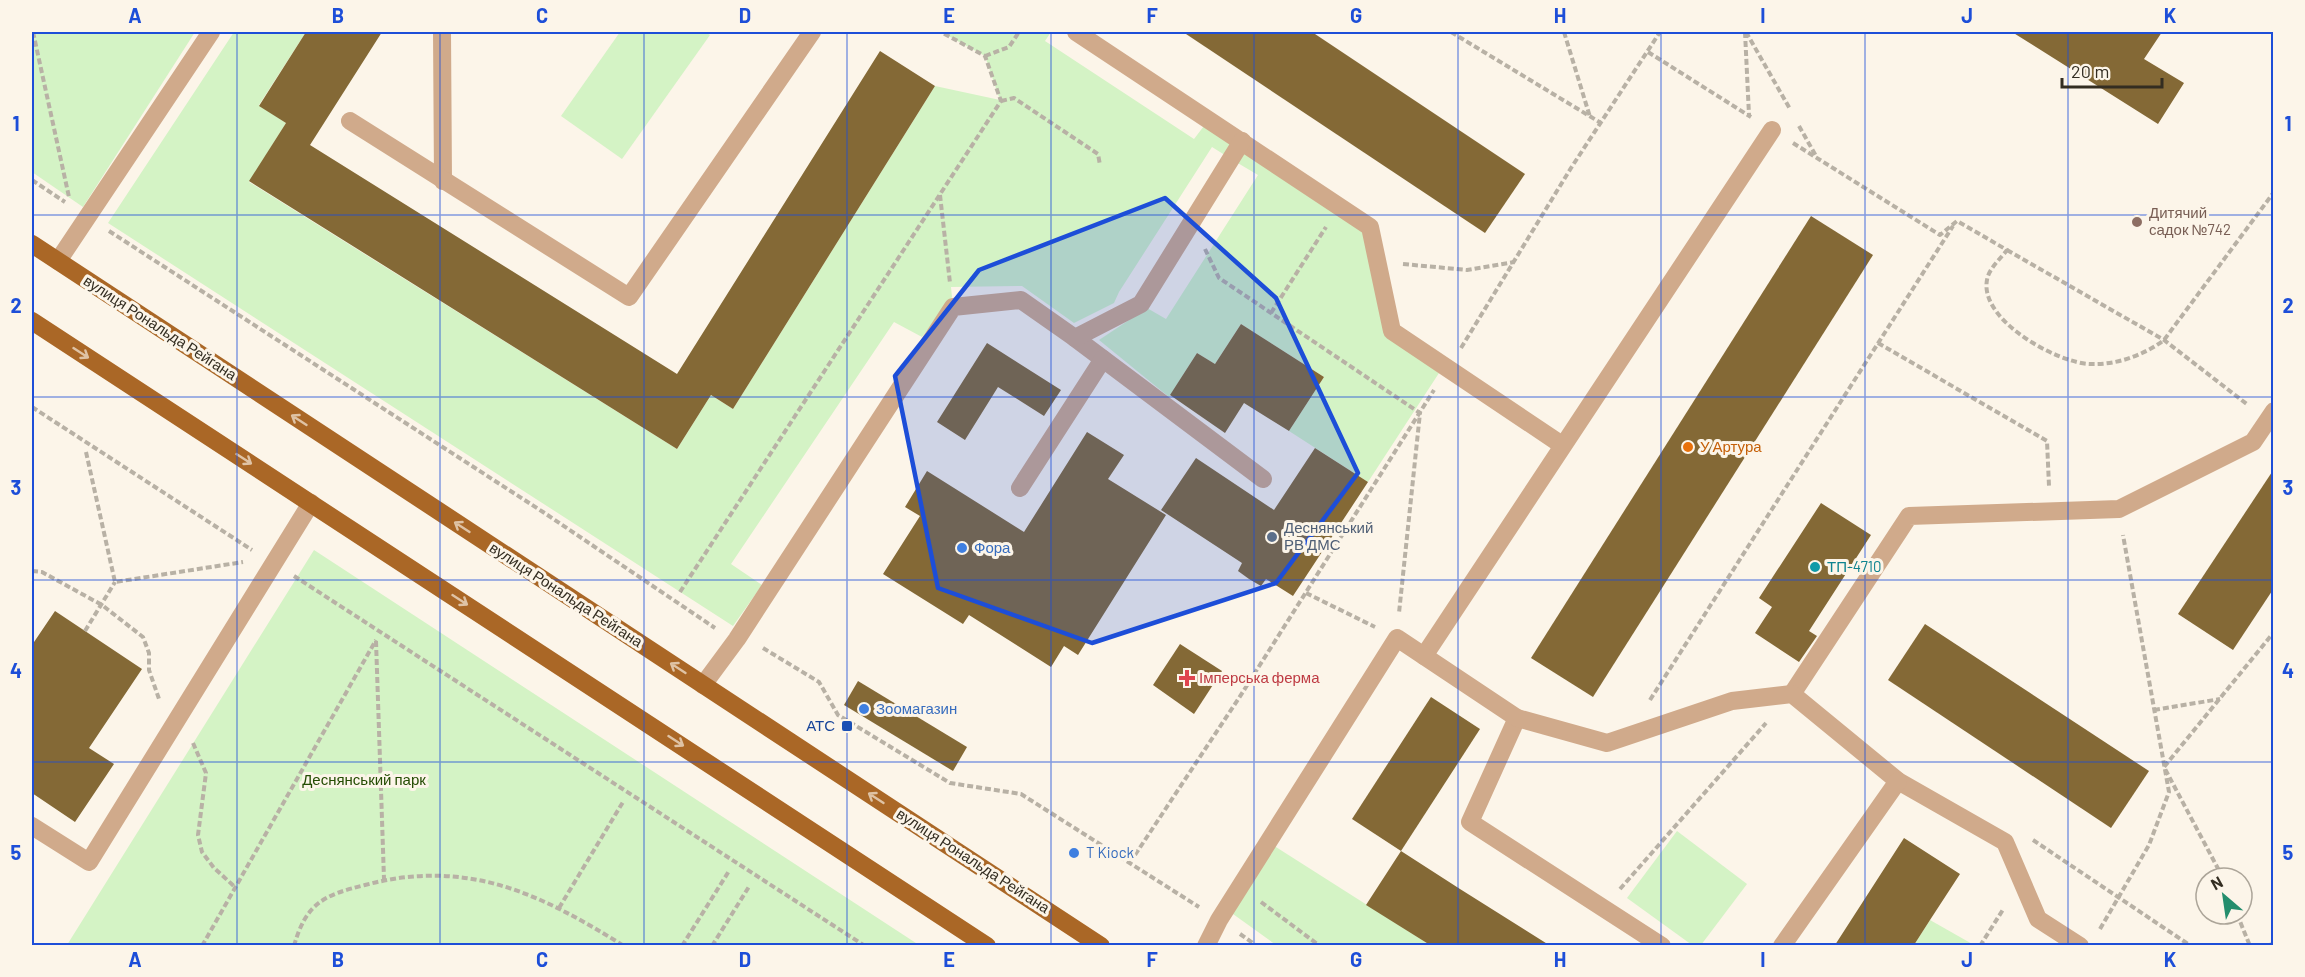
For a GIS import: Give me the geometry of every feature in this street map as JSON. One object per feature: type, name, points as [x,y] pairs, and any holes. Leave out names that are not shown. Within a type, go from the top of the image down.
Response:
[{"type":"main road","name":"вулиця Рональда Рейгана","points":[[32,244],[1101,945]]},
{"type":"main road","points":[[32,321],[987,945]]},
{"type":"lane","points":[[58,261],[212,32]]},
{"type":"lane","points":[[442,32],[443,181]]},
{"type":"lane","points":[[350,121],[629,297],[812,32]]},
{"type":"lane","points":[[1076,32],[1370,226],[1392,331],[1562,445]]},
{"type":"lane","points":[[1424,656],[1772,130]]},
{"type":"lane","points":[[1075,338],[1141,304],[1242,141]]},
{"type":"lane","points":[[703,685],[736,639],[953,307],[1021,300],[1263,478]]},
{"type":"lane","points":[[1020,488],[1103,359]]},
{"type":"lane","points":[[1792,694],[1908,516],[2119,509],[2253,442],[2271,416]]},
{"type":"lane","points":[[32,826],[89,862],[311,503]]},
{"type":"lane","points":[[1206,945],[1240,886],[1397,638],[1517,718],[1607,743],[1732,701],[1792,694],[1899,781],[2006,842],[2038,919],[2080,945]]},
{"type":"lane","points":[[1517,718],[1470,822],[1662,945]]},
{"type":"lane","points":[[1782,945],[1899,781]]},
{"type":"path","points":[[33,32],[69,197]]},
{"type":"path","points":[[941,32],[985,56],[1000,101]]},
{"type":"path","points":[[985,56],[1009,47],[1019,32]]},
{"type":"path","points":[[1451,32],[1601,123]]},
{"type":"path","points":[[1564,32],[1590,117]]},
{"type":"path","points":[[1448,368],[1660,32]]},
{"type":"path","points":[[1745,32],[1749,115]]},
{"type":"path","points":[[1745,32],[1818,158]]},
{"type":"path","points":[[1648,52],[1941,236],[1957,220]]},
{"type":"path","points":[[680,592],[1000,101],[1014,98],[1098,154],[1101,165]]},
{"type":"path","points":[[32,180],[543,512],[729,637],[757,644],[819,682],[838,715],[950,783],[1021,794],[1257,945]]},
{"type":"path","points":[[2007,250],[1988,277],[1987,284],[1992,305],[2003,321],[2057,356],[2092,364],[2108,362],[2149,351],[2164,339],[2274,192]]},
{"type":"path","points":[[940,194],[953,307]]},
{"type":"path","points":[[1271,313],[1340,206]]},
{"type":"path","points":[[1957,220],[2164,339],[2271,416]]},
{"type":"path","points":[[1627,736],[1957,220]]},
{"type":"path","points":[[1378,262],[1467,270],[1514,262]]},
{"type":"path","points":[[1219,278],[1420,413]]},
{"type":"path","points":[[1878,343],[2047,441],[2050,511]]},
{"type":"path","points":[[1135,855],[1239,698],[1428,400]]},
{"type":"path","points":[[32,407],[865,945]]},
{"type":"path","points":[[1306,593],[1397,638],[1420,413]]},
{"type":"path","points":[[85,631],[116,582],[86,452]]},
{"type":"path","points":[[2096,936],[2149,845],[2169,792],[2119,509]]},
{"type":"path","points":[[116,582],[252,560]]},
{"type":"path","points":[[2164,767],[2274,632]]},
{"type":"path","points":[[202,945],[375,640],[384,880]]},
{"type":"path","points":[[1604,908],[1792,694]]},
{"type":"path","points":[[2154,710],[2220,699]]},
{"type":"path","points":[[2164,767],[2217,866]]},
{"type":"path","points":[[559,908],[623,802]]},
{"type":"path","points":[[682,945],[729,871]]},
{"type":"path","points":[[294,945],[305,916],[320,901],[339,891],[384,880],[439,874],[469,878],[528,895],[559,908],[624,945]]},
{"type":"path","points":[[1980,945],[2023,880]]},
{"type":"path","points":[[712,945],[750,885]]},
{"type":"path","points":[[1240,886],[1320,945]]},
{"type":"path","points":[[2242,926],[2250,945]]},
{"type":"path","points":[[2260,945],[2274,944]]},
{"type":"highlighted area","points":[[1165,198],[1276,298],[1358,473],[1276,583],[1092,643],[938,588],[895,376],[979,270]]},
{"type":"green space","points":[[32,32],[195,32],[83,207],[32,172]]},
{"type":"green space","points":[[234,32],[306,32],[259,105],[286,123],[249,182],[677,449],[711,395],[733,409],[935,86],[1000,100],[985,56],[941,32],[1051,32],[1045,41],[1194,139],[1207,122],[1232,138],[1228,157],[1212,147],[1114,303],[1074,323],[1022,286],[951,287],[952,297],[922,337],[894,322],[731,564],[762,585],[733,626],[108,223]]},
{"type":"green space","points":[[620,32],[705,32],[710,35],[622,159],[561,116]]},
{"type":"green space","points":[[1245,150],[1363,229],[1386,333],[1439,373],[1368,482],[1289,431],[1324,377],[1241,324],[1215,364],[1197,353],[1169,397],[1099,340],[1147,308],[1166,319],[1258,175],[1236,162]]},
{"type":"green space","name":"Деснянський парк","points":[[314,550],[919,945],[67,945]]},
{"type":"green space","points":[[1677,831],[1747,884],[1701,945],[1692,945],[1627,898]]},
{"type":"green space","points":[[1268,842],[1430,945],[1276,945],[1226,909]]},
{"type":"green space","points":[[1930,920],[1974,945],[1914,945]]},
{"type":"building","points":[[306,32],[382,32],[310,145],[677,374],[880,51],[935,86],[733,409],[711,395],[677,449],[249,181],[286,123],[259,106]]},
{"type":"building","points":[[1183,32],[1312,32],[1525,174],[1485,233]]},
{"type":"building","points":[[2012,32],[2162,32],[2144,59],[2184,83],[2158,124]]},
{"type":"building","points":[[1811,216],[1873,255],[1593,697],[1531,658]]},
{"type":"building","points":[[1241,324],[1324,377],[1289,431],[1244,403],[1225,433],[1170,395],[1197,353],[1215,364]]},
{"type":"building","points":[[987,343],[1061,390],[1044,416],[998,387],[965,440],[937,422]]},
{"type":"building","points":[[1087,432],[1124,455],[1108,479],[1166,515],[1078,655],[1064,646],[1051,667],[969,615],[963,624],[883,574],[920,516],[905,507],[927,471],[1024,532]]},
{"type":"building","points":[[1315,448],[1368,482],[1293,596],[1266,579],[1261,586],[1249,579],[1238,571],[1242,563],[1161,510],[1196,458],[1274,510]]},
{"type":"building","points":[[2274,469],[2274,588],[2233,650],[2178,614]]},
{"type":"building","name":"ТП-4710","points":[[1821,503],[1871,535],[1809,631],[1817,636],[1799,662],[1755,633],[1772,607],[1759,598]]},
{"type":"building","points":[[55,611],[142,669],[89,748],[114,764],[75,822],[32,793],[32,645]]},
{"type":"building","points":[[1925,624],[2149,771],[2111,828],[1888,680]]},
{"type":"building","name":"Імперська ферма","points":[[1180,644],[1222,671],[1194,714],[1153,685]]},
{"type":"building","points":[[858,681],[967,747],[953,771],[844,705]]},
{"type":"building","points":[[1431,697],[1480,729],[1401,851],[1352,819]]},
{"type":"building","points":[[1904,838],[1960,874],[1914,945],[1835,945]]},
{"type":"building","points":[[1401,851],[1549,945],[1430,945],[1366,905]]},
{"type":"place","name":"Дитячий садок №742","points":[[2137,222]]},
{"type":"place","name":"У Артура","points":[[1688,447]]},
{"type":"place","name":"Деснянський РВ ДМС","points":[[1272,537]]},
{"type":"place","name":"Фора","points":[[962,548]]},
{"type":"place","name":"ТП-4710","points":[[1815,567]]},
{"type":"place","name":"Імперська ферма","points":[[1187,678]]},
{"type":"place","name":"Зоомагазин","points":[[864,709]]},
{"type":"place","name":"АТС","points":[[847,726]]},
{"type":"place","name":"T Kiock","points":[[1074,853]]}]
